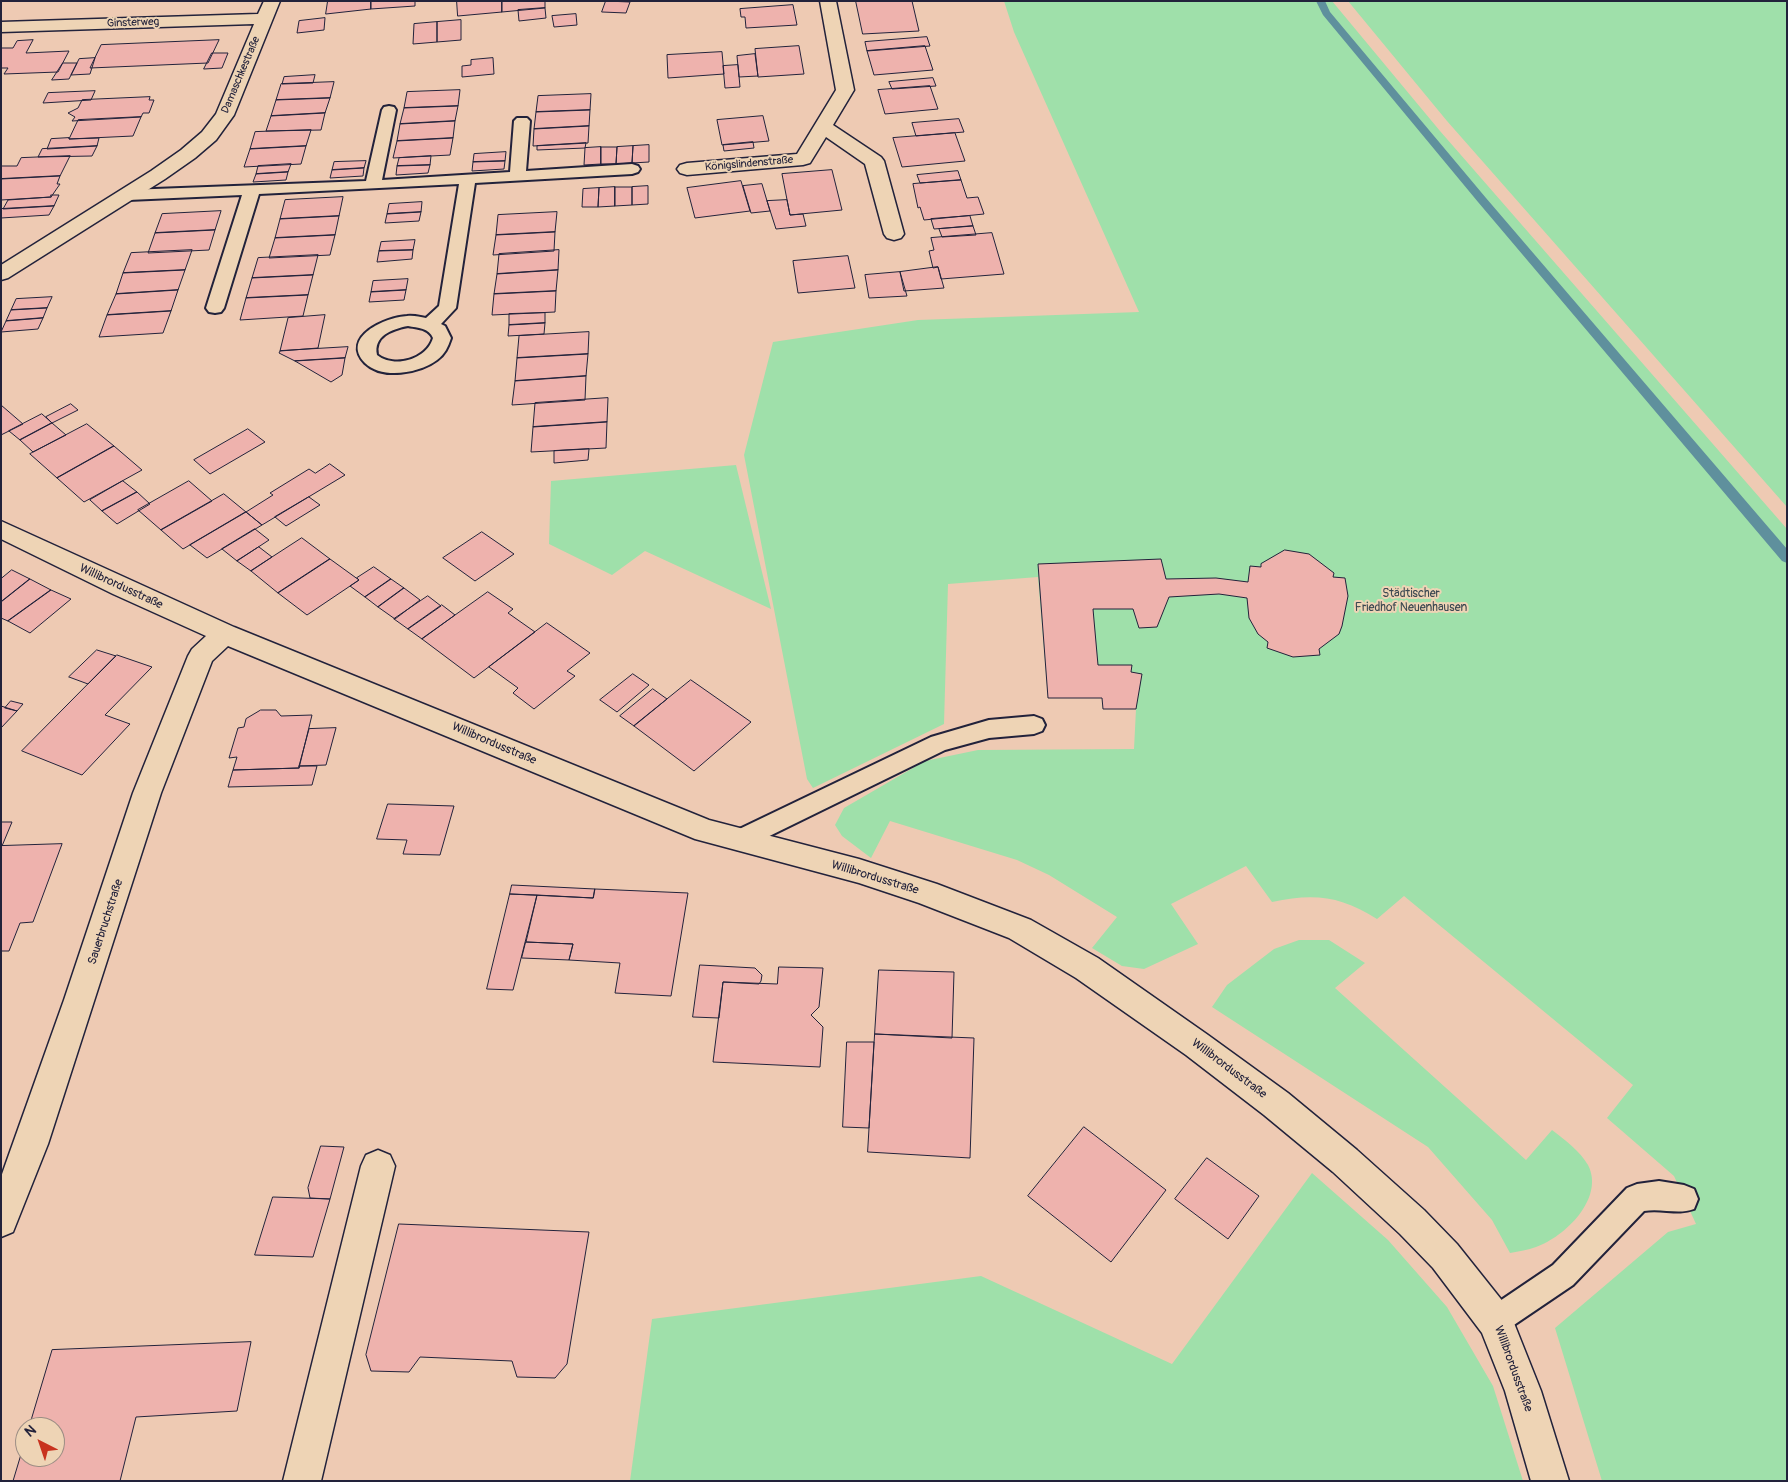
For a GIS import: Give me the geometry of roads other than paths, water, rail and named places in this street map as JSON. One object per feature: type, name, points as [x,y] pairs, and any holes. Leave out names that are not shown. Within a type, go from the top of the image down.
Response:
[{"type":"street","name":"Damaschkestraße","points":[[1,274],[128,195],[188,154],[218,126],[225,115],[272,1]]},
{"type":"street","name":"Königslindenstraße","points":[[687,169],[803,159],[845,90],[828,1]]},
{"type":"street","name":"Ginsterweg","points":[[1,27],[265,19]]},
{"type":"street","points":[[822,126],[874,161],[894,234]]},
{"type":"street","name":"Willibrordusstraße","points":[[1,529],[122,588],[225,634],[648,808],[705,831],[859,872],[974,910],[1020,929],[1088,968],[1197,1045],[1345,1160],[1412,1222],[1445,1256],[1495,1321],[1523,1391],[1550,1481]]},
{"type":"street","name":"Sauerbruchstraße","points":[[1,1220],[31,1144],[147,793],[201,656],[225,634]]},
{"type":"street","points":[[302,1481],[378,1166]]},
{"type":"lane","points":[[373,185],[389,110]]},
{"type":"lane","points":[[518,176],[522,121]]},
{"type":"lane","name":"Damaschkestraße","points":[[128,195],[373,185],[632,169]]},
{"type":"lane","points":[[430,324],[447,308],[468,180]]},
{"type":"lane","points":[[216,308],[252,190]]},
{"type":"lane","points":[[739,840],[939,743],[989,729],[1034,725]]},
{"type":"lane","points":[[1495,1321],[1564,1276],[1637,1198],[1659,1195],[1684,1199]]},
{"type":"waterway","points":[[1320,1],[1326,13],[1482,200],[1787,558]]},
{"type":"park label","name":"Städtischer Friedhof Neuenhausen","points":[[1411,601]]}]
